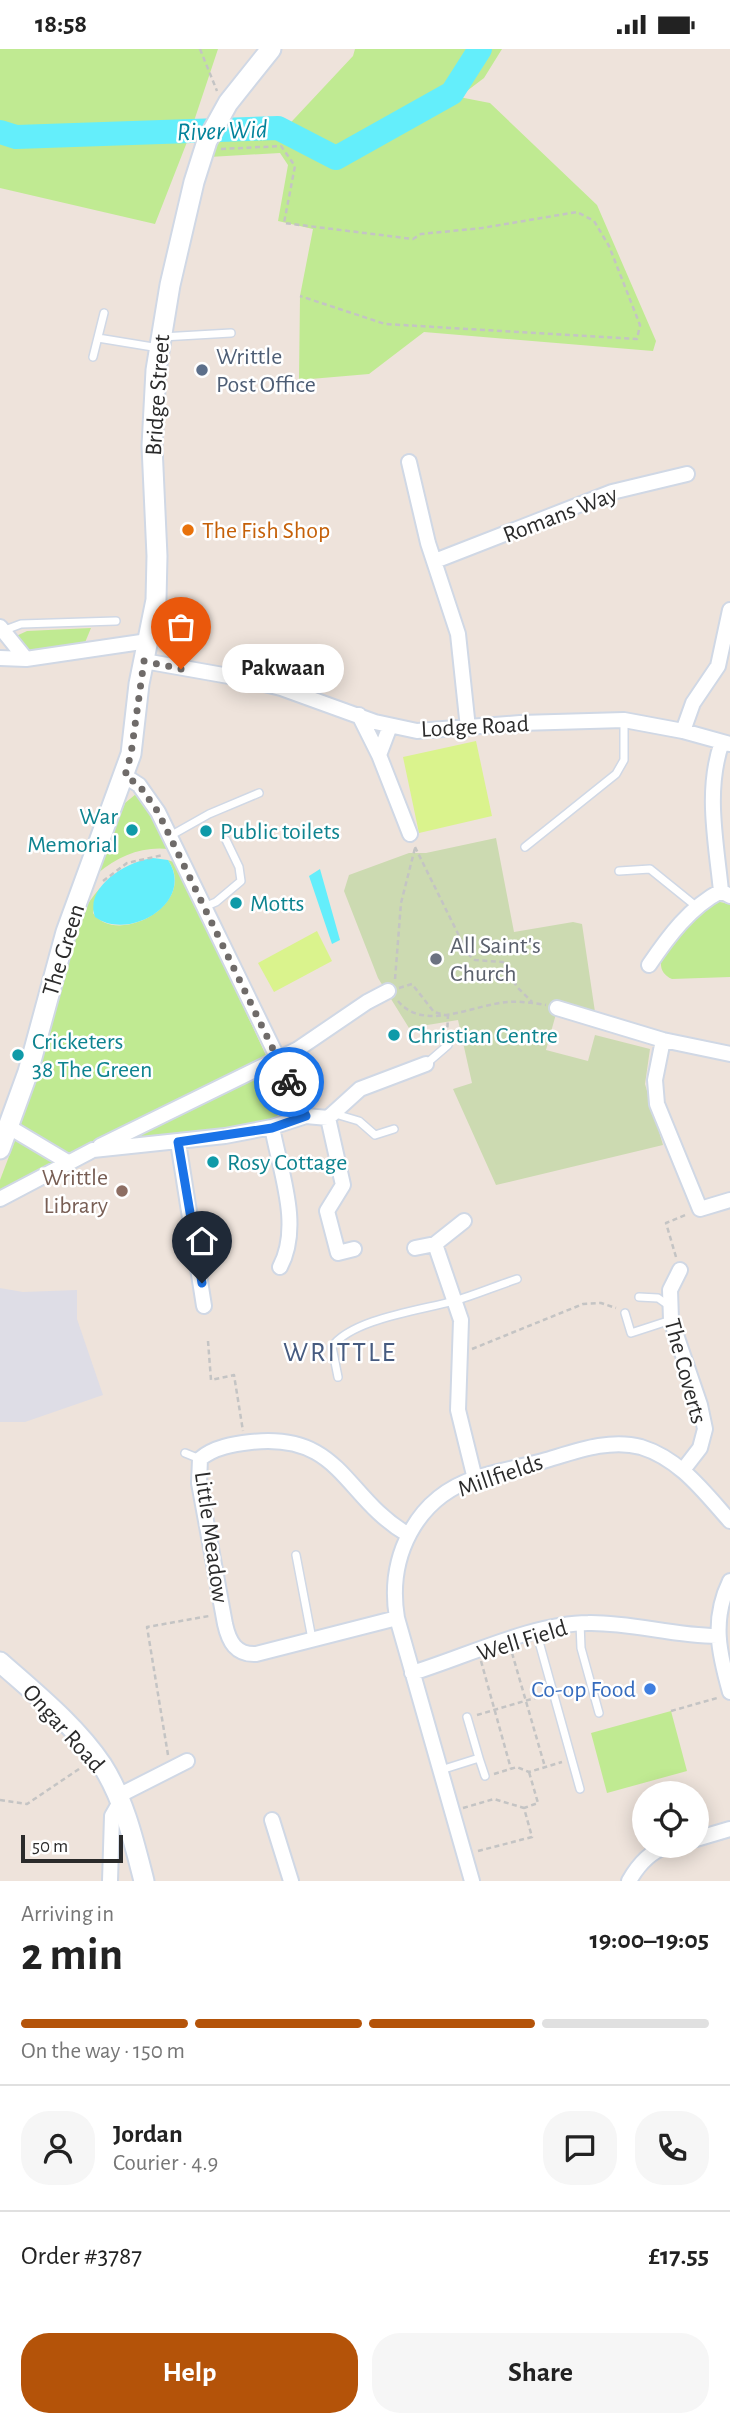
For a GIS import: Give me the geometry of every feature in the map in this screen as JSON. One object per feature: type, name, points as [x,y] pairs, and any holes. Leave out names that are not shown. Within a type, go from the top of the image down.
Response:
[{"type":"street","name":"Bridge Street","points":[[146,652],[157,583],[152,446],[160,343],[170,285],[206,146],[225,108],[271,49]]},
{"type":"street","points":[[409,462],[415,497],[458,634],[468,728]]},
{"type":"street","name":"Romans Way","points":[[435,561],[612,492],[687,474]]},
{"type":"street","points":[[683,731],[694,703],[718,667],[730,610]]},
{"type":"street","points":[[3,628],[26,659]]},
{"type":"street","name":"Lodge Road","points":[[0,658],[146,652],[240,678],[390,726],[424,731],[520,723],[624,720],[683,731],[726,743]]},
{"type":"street","name":"The Green","points":[[0,1149],[28,1072],[66,932],[125,776],[131,754],[146,652]]},
{"type":"street","points":[[359,715],[379,755],[413,841]]},
{"type":"street","points":[[379,755],[390,726]]},
{"type":"street","points":[[649,965],[668,938],[697,907],[725,893],[711,787],[714,765],[726,743]]},
{"type":"street","points":[[125,776],[139,785],[147,795],[170,836],[306,1116]]},
{"type":"street","points":[[0,1199],[66,1161],[312,1042],[367,1002],[388,991]]},
{"type":"street","points":[[557,1008],[663,1040],[730,1053]]},
{"type":"street","points":[[663,1040],[655,1080],[657,1104],[701,1209],[730,1200]]},
{"type":"street","points":[[93,1150],[178,1142],[272,1128],[306,1116],[329,1115],[360,1089],[426,1064]]},
{"type":"street","points":[[329,1115],[343,1185],[327,1211],[338,1253],[354,1249]]},
{"type":"street","points":[[9,1127],[66,1161]]},
{"type":"street","points":[[272,1128],[290,1223],[289,1243],[280,1267]]},
{"type":"street","points":[[178,1142],[204,1306]]},
{"type":"street","points":[[415,1248],[435,1244],[464,1221]]},
{"type":"street","points":[[435,1244],[461,1321],[458,1410],[461,1432],[475,1479]]},
{"type":"street","name":"The Coverts","points":[[680,1270],[670,1290],[670,1312],[705,1429],[699,1448],[683,1470]]},
{"type":"street","name":"Little Meadow","points":[[397,1618],[245,1655],[229,1640],[223,1614],[199,1483],[201,1459],[217,1449],[245,1443],[285,1441],[316,1451],[341,1470],[370,1507],[407,1534]]},
{"type":"street","name":"Millfields","points":[[472,1881],[397,1618],[393,1593],[395,1572],[407,1534],[423,1513],[442,1497],[475,1479],[584,1449],[625,1444],[662,1455],[683,1470],[730,1521]]},
{"type":"street","points":[[724,1695],[717,1636],[720,1607],[730,1581]]},
{"type":"street","name":"Well Field","points":[[412,1673],[536,1631],[580,1623],[679,1636],[717,1636]]},
{"type":"street","name":"Ongar Road","points":[[0,1662],[70,1728],[96,1757],[119,1799],[144,1881]]},
{"type":"street","points":[[110,1881],[112,1816],[119,1799],[187,1761]]},
{"type":"street","points":[[272,1820],[291,1881]]},
{"type":"street","points":[[709,1835],[730,1829]]},
{"type":"street","points":[[629,1881],[646,1858]]},
{"type":"lane","points":[[93,357],[104,313]]},
{"type":"lane","points":[[98,338],[160,343],[231,333]]},
{"type":"lane","points":[[3,628],[21,624],[116,621]]},
{"type":"lane","points":[[525,847],[616,774],[624,760],[624,720]]},
{"type":"lane","points":[[170,836],[209,814],[260,793]]},
{"type":"lane","points":[[204,907],[216,902],[242,881],[226,841]]},
{"type":"lane","points":[[619,871],[650,869],[697,907]]},
{"type":"lane","points":[[426,1064],[448,1045]]},
{"type":"lane","points":[[329,1115],[359,1121],[375,1135],[394,1129]]},
{"type":"lane","points":[[338,1377],[332,1347],[343,1336],[385,1319],[456,1301],[517,1279]]},
{"type":"lane","points":[[625,1313],[631,1333],[670,1312],[657,1299],[639,1297]]},
{"type":"lane","points":[[185,1453],[201,1459]]},
{"type":"lane","points":[[296,1555],[312,1639]]},
{"type":"lane","points":[[580,1623],[581,1647],[598,1713]]},
{"type":"lane","points":[[536,1631],[580,1789]]},
{"type":"lane","points":[[467,1717],[485,1776]]},
{"type":"lane","points":[[440,1770],[479,1758]]},
{"type":"path","points":[[200,49],[225,108]]},
{"type":"path","points":[[206,146],[281,146],[295,166],[284,223],[313,229],[413,239],[421,234],[482,228],[577,212],[594,221],[609,246],[640,325],[637,339],[385,324],[300,296]]},
{"type":"path","points":[[413,841],[468,954],[475,960],[503,962],[517,987],[532,1002]]},
{"type":"path","points":[[413,841],[401,903],[394,989],[411,983],[434,1012],[448,1015]]},
{"type":"path","points":[[85,882],[99,886],[127,863],[178,852]]},
{"type":"path","points":[[388,991],[403,1007],[422,1014],[448,1015],[487,1005],[532,1002],[557,1008]]},
{"type":"path","points":[[448,1015],[448,1045]]},
{"type":"path","points":[[680,1270],[666,1223],[701,1209]]},
{"type":"path","points":[[461,1354],[583,1304],[601,1303],[625,1313]]},
{"type":"path","points":[[208,1342],[211,1380],[234,1375],[245,1443]]},
{"type":"path","points":[[170,1769],[147,1627],[223,1614]]},
{"type":"path","points":[[509,1641],[545,1767]]},
{"type":"path","points":[[478,1652],[511,1769]]},
{"type":"path","points":[[467,1717],[553,1693]]},
{"type":"path","points":[[671,1711],[724,1695]]},
{"type":"path","points":[[0,1800],[27,1804],[96,1757]]},
{"type":"path","points":[[485,1776],[517,1767],[530,1772],[572,1759]]},
{"type":"path","points":[[452,1811],[494,1799],[524,1808],[538,1803],[530,1772]]},
{"type":"path","points":[[465,1855],[532,1837],[524,1808]]},
{"type":"shaded area","points":[[0,1288],[23,1292],[77,1290],[77,1319],[103,1395],[25,1422],[0,1422]]},
{"type":"green space","points":[[0,49],[218,49],[187,142],[155,224],[0,188]]},
{"type":"green space","points":[[355,49],[502,49],[484,78],[459,97],[490,103],[597,205],[656,341],[653,351],[424,332],[369,374],[299,380],[300,296],[313,229],[278,221],[288,165],[280,153],[209,157],[221,134],[280,134],[353,56]]},
{"type":"green space","points":[[91,628],[84,645],[23,651],[14,637],[27,631]]},
{"type":"green space","points":[[476,741],[492,816],[419,833],[403,757]]},
{"type":"green space","points":[[136,794],[144,802],[169,849],[131,853],[98,873],[125,803]]},
{"type":"green space","points":[[496,838],[514,932],[573,922],[582,924],[595,1012],[559,1003],[546,1050],[588,1061],[595,1035],[650,1049],[645,1084],[663,1145],[496,1185],[453,1089],[472,1083],[458,1020],[409,1028],[378,978],[344,891],[349,875],[409,853],[426,853]]},
{"type":"green space","points":[[168,860],[176,863],[285,1096],[282,1112],[270,1122],[123,1142],[116,1130],[0,1191],[0,1180],[45,1048],[64,964],[78,923],[100,888],[93,913],[104,922],[119,925],[135,923],[151,916],[164,906],[173,892],[175,877]]},
{"type":"green space","points":[[715,901],[730,904],[730,977],[672,979],[663,971],[661,961],[665,950],[684,926]]},
{"type":"green space","points":[[317,931],[332,961],[274,992],[258,963]]},
{"type":"green space","points":[[671,1711],[687,1771],[651,1781],[632,1781],[632,1786],[607,1793],[591,1733]]},
{"type":"water","points":[[153,858],[168,860],[174,876],[173,890],[166,903],[155,914],[125,925],[109,923],[95,917],[93,906],[102,885],[132,864]]},
{"type":"water","points":[[320,869],[340,940],[332,944],[309,876]]},
{"type":"waterway","name":"River Wid","points":[[0,132],[16,137],[278,128],[336,158],[452,93],[480,49]]},
{"type":"way so far","points":[[181,669],[144,661],[131,754],[125,776],[139,785],[158,812],[289,1082]]},
{"type":"place","name":"Writtle Post Office","points":[[202,370]]},
{"type":"place","name":"The Fish Shop","points":[[188,530]]},
{"type":"place","name":"Pakwaan","points":[[181,669]]},
{"type":"place","name":"War Memorial","points":[[132,830]]},
{"type":"place","name":"Public toilets","points":[[206,831]]},
{"type":"place","name":"Motts","points":[[236,903]]},
{"type":"place","name":"All Saint's Church","points":[[436,959]]},
{"type":"place","name":"Christian Centre","points":[[394,1035]]},
{"type":"place","name":"Cricketers 38 The Green","points":[[18,1055]]},
{"type":"place","name":"Rosy Cottage","points":[[213,1162]]},
{"type":"place","name":"Writtle Library","points":[[122,1191]]},
{"type":"place","name":"Co-op Food","points":[[650,1689]]},
{"type":"district","name":"WRITTLE","points":[[340,1351]]},
{"type":"route","points":[[202,1283],[178,1142],[272,1128],[306,1116],[289,1082]]}]
